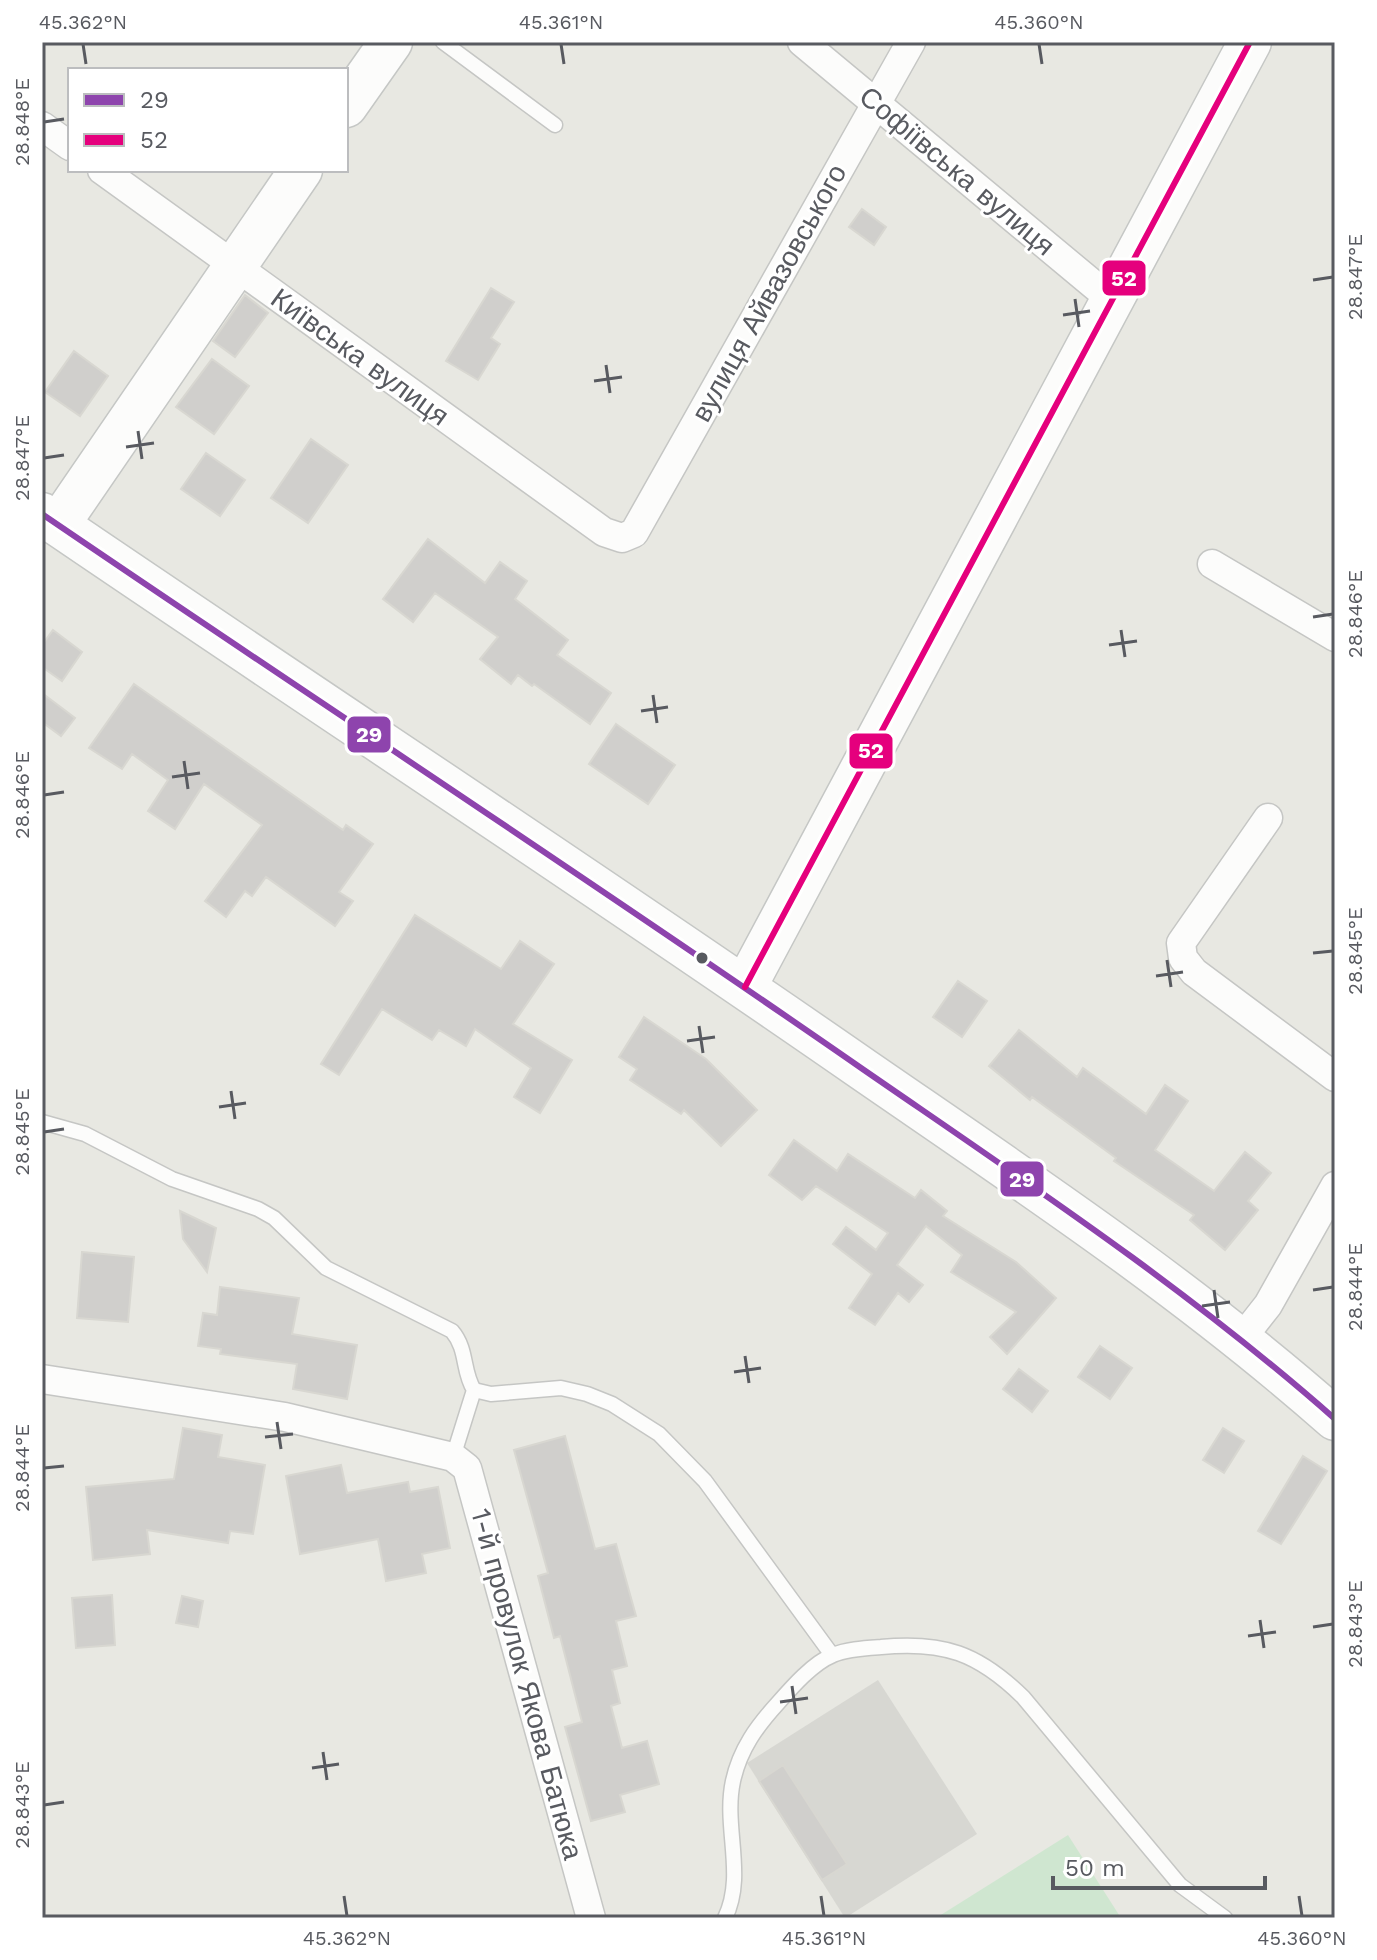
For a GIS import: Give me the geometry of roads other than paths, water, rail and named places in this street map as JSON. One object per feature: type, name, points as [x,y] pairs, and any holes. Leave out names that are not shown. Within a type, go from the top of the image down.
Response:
[{"type":"street","points":[[348,103],[391,42]]},
{"type":"street","name":"Софіївська вулиця","points":[[802,42],[1112,300]]},
{"type":"street","name":"вулиця Айвазовського","points":[[622,538],[634,533],[911,42]]},
{"type":"street","points":[[745,987],[1250,42]]},
{"type":"street","points":[[42,126],[68,145]]},
{"type":"street","name":"Київська вулиця","points":[[105,172],[604,532],[622,538]]},
{"type":"street","points":[[300,172],[50,519],[745,987],[1042,1193],[1242,1338],[1335,1419]]},
{"type":"street","points":[[1212,564],[1335,637]]},
{"type":"street","points":[[1268,818],[1181,943],[1183,958],[1194,972],[1335,1077]]},
{"type":"street","points":[[1242,1338],[1268,1305],[1335,1186]]},
{"type":"street","points":[[42,1379],[285,1417],[453,1457]]},
{"type":"street","name":"1-й провулок Якова Батюка","points":[[453,1457],[467,1468],[471,1476],[591,1918]]},
{"type":"lane","points":[[443,42],[555,125]]},
{"type":"lane","points":[[42,1122],[99,1140],[172,1179],[223,1195],[274,1218],[326,1268],[452,1331],[462,1342],[469,1382],[474,1390],[491,1394],[561,1388],[587,1394],[612,1404],[659,1434],[705,1481],[832,1655]]},
{"type":"lane","points":[[453,1457],[474,1390]]},
{"type":"lane","points":[[725,1918],[735,1885],[729,1811],[741,1754],[757,1728],[791,1688],[832,1655],[890,1646],[936,1646],[969,1655],[998,1673],[1023,1697],[1180,1885],[1225,1918]]}]
